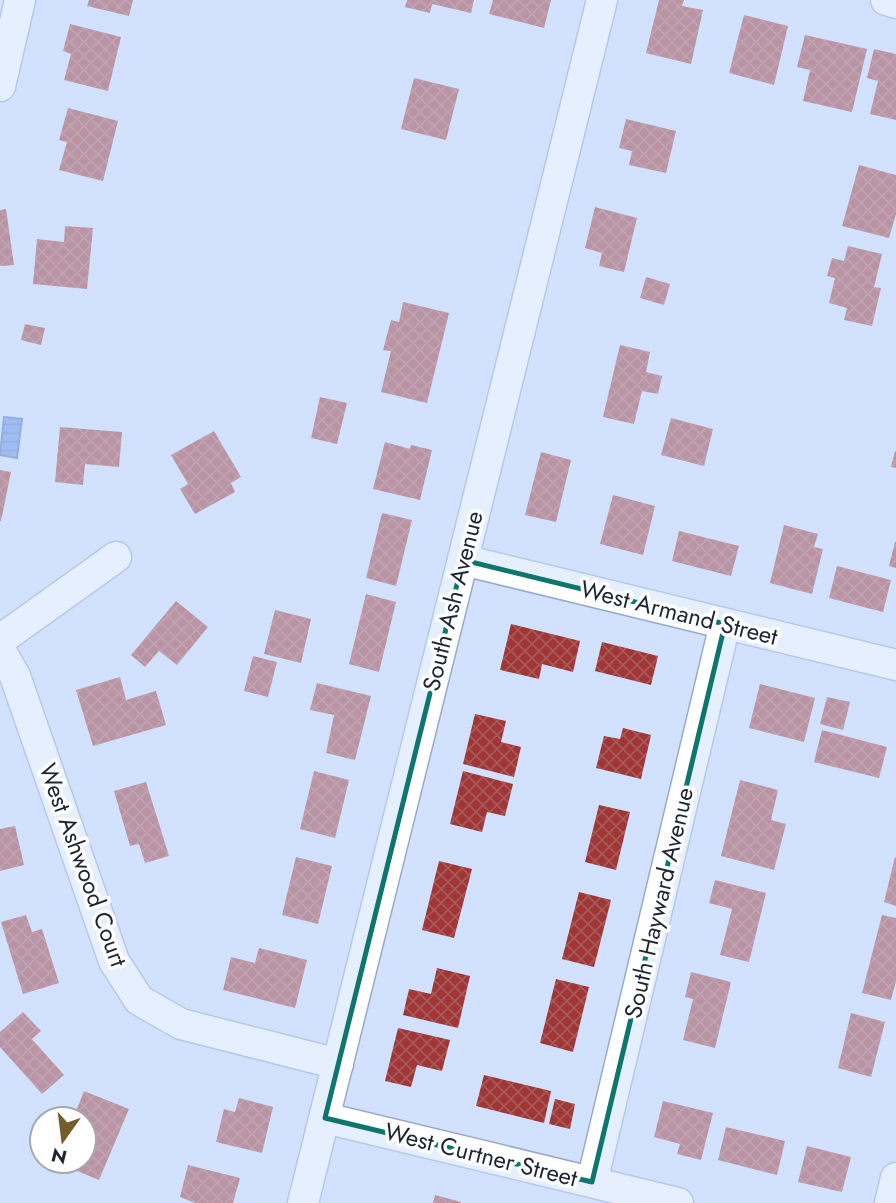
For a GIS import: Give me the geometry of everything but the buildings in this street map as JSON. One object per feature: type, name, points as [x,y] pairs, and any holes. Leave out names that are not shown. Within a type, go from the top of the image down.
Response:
[{"type":"street","points":[[0,86],[20,0]]},
{"type":"street","name":"South Ash Avenue","points":[[303,1203],[602,0]]},
{"type":"street","points":[[886,0],[896,2]]},
{"type":"street","points":[[0,640],[116,557]]},
{"type":"street","name":"West Armand Street","points":[[463,560],[896,665]]},
{"type":"street","name":"South Hayward Avenue","points":[[592,1182],[725,624]]},
{"type":"street","name":"West Ashwood Court","points":[[0,650],[15,676],[114,961],[139,1000],[181,1024],[338,1063]]},
{"type":"street","name":"West Curtner Street","points":[[325,1118],[678,1203]]},
{"type":"street","points":[[890,1203],[896,1178]]},
{"type":"highlighted area","points":[[463,560],[725,624],[592,1182],[325,1118]]},
{"type":"water","points":[[4,417],[22,419],[17,458],[0,455]]}]
